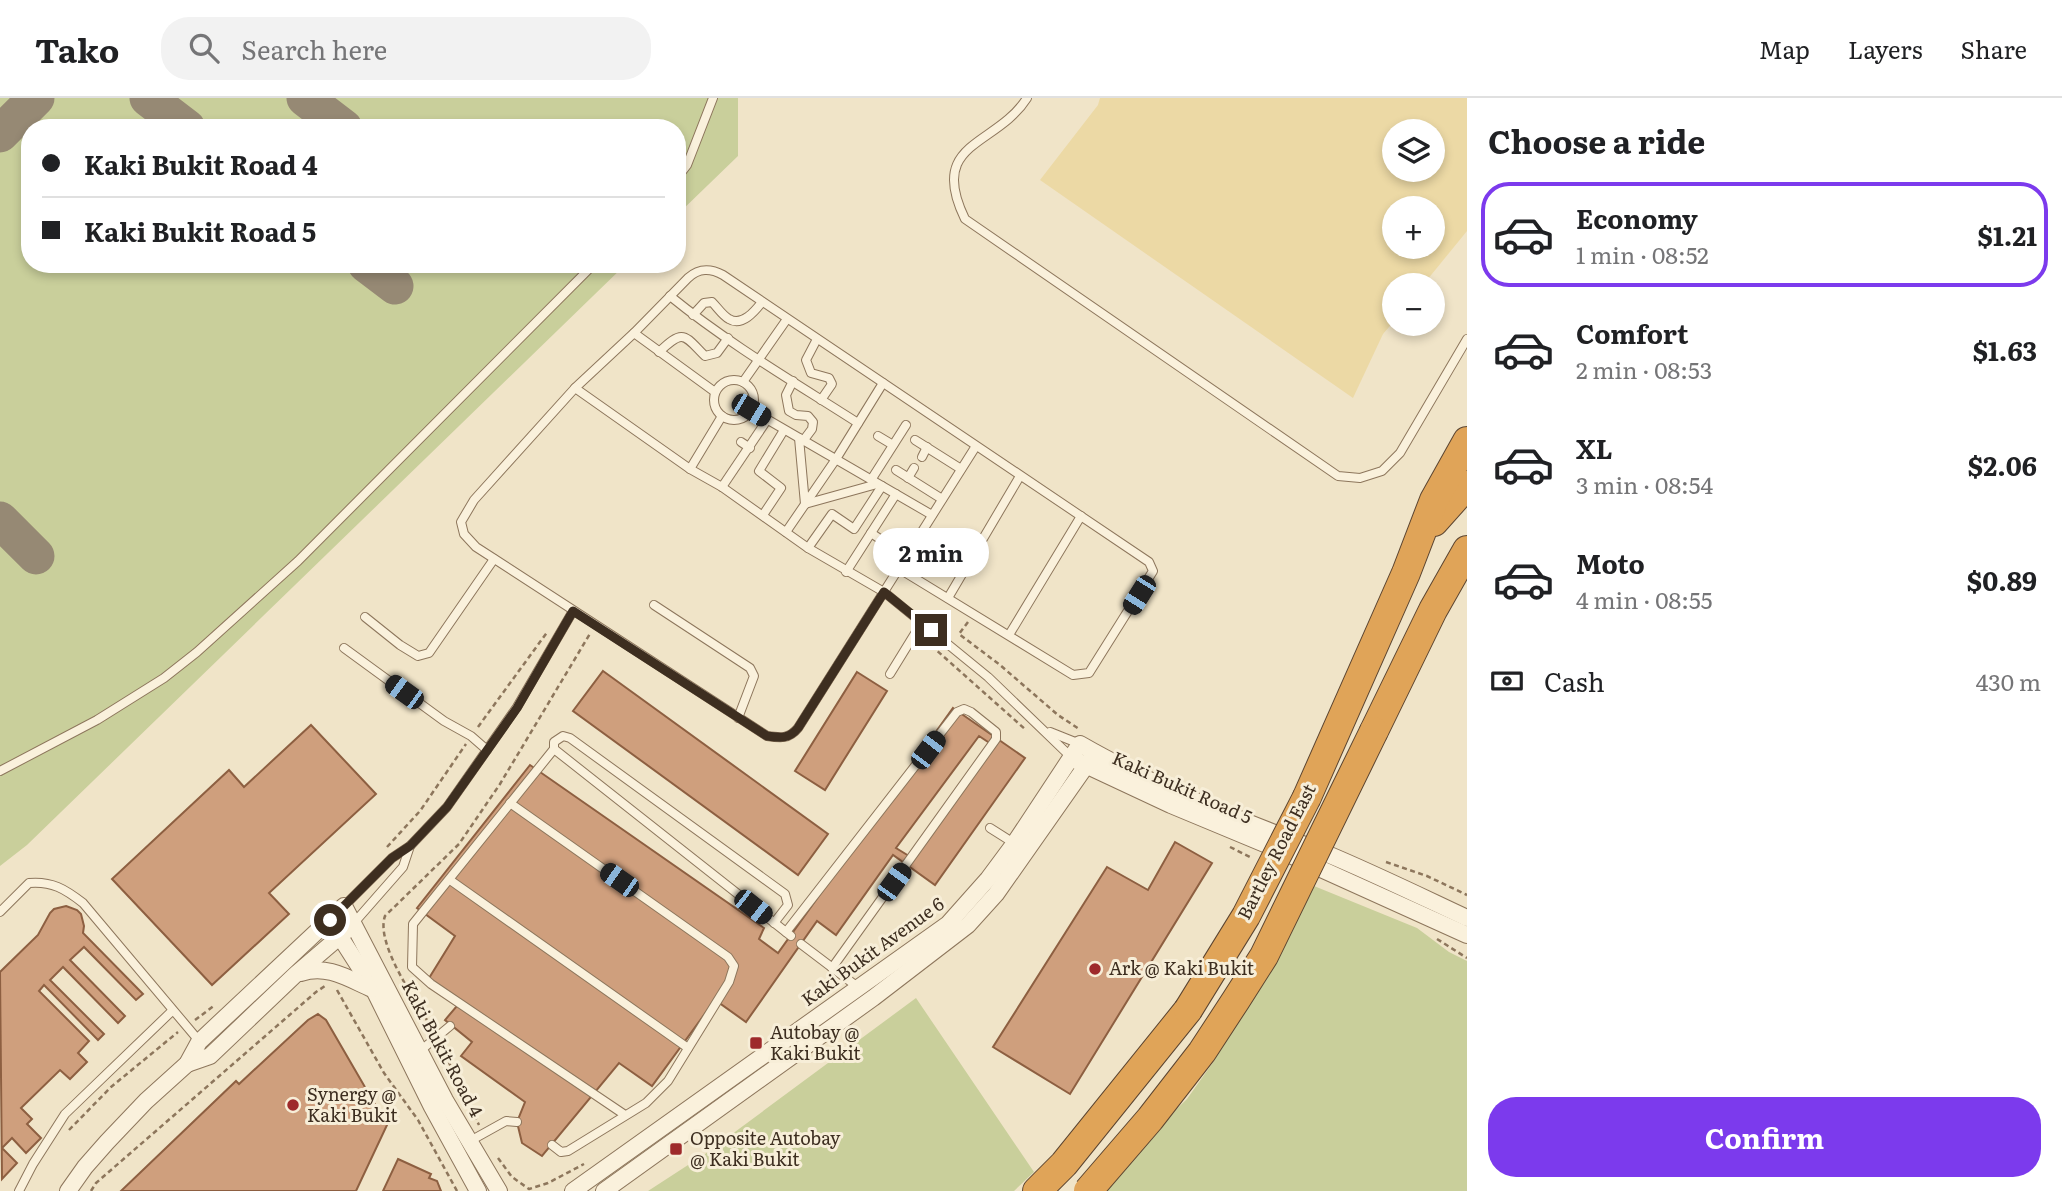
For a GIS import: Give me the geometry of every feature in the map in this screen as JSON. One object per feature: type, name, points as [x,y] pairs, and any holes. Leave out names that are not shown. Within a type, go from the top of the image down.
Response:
[{"type":"highway","points":[[1422,534],[1434,500],[1467,441]]},
{"type":"highway","name":"Bartley Road East","points":[[1037,1191],[1064,1164],[1188,1010],[1246,916],[1307,797],[1422,534],[1467,485]]},
{"type":"highway","name":"Bartley Road East","points":[[1088,1191],[1150,1119],[1202,1052],[1264,956],[1433,610],[1467,550]]},
{"type":"highway","points":[[1374,731],[1415,684],[1467,588]]},
{"type":"street","name":"Kaki Bukit Avenue 6","points":[[604,1191],[873,998],[968,925],[984,909],[1020,847],[1083,750]]},
{"type":"street","name":"Kaki Bukit Road 5","points":[[1083,750],[1467,918]]},
{"type":"street","name":"Kaki Bukit Road 5","points":[[1083,750],[1467,935]]},
{"type":"street","name":"Kaki Bukit Avenue 6","points":[[573,1191],[948,924],[1020,847]]},
{"type":"street","points":[[68,1191],[107,1142],[146,1101],[187,1064],[199,1042],[344,906]]},
{"type":"street","name":"Kaki Bukit Road 4","points":[[344,906],[445,1100],[477,1137],[499,1191]]},
{"type":"street","name":"Kaki Bukit Road 4","points":[[330,920],[374,990],[432,1107],[478,1191]]},
{"type":"street","points":[[187,1064],[210,1056],[353,924]]},
{"type":"street","points":[[296,974],[331,971],[374,990]]},
{"type":"lane","points":[[686,166],[713,98]]},
{"type":"lane","points":[[1027,98],[1006,121],[962,155],[955,170],[954,196],[965,219],[1338,476],[1360,478],[1382,471],[1400,453],[1467,340]]},
{"type":"lane","points":[[898,568],[1073,675],[1086,675],[1151,575],[1153,566],[1081,516],[715,271],[695,272],[634,334],[575,388],[466,511],[461,522],[464,534],[476,547],[738,718],[767,736],[780,738],[791,736],[884,592],[898,568],[976,446]]},
{"type":"lane","points":[[0,771],[97,720],[164,678],[228,625],[298,561],[585,273]]},
{"type":"lane","points":[[670,296],[758,359],[858,423]]},
{"type":"lane","points":[[693,315],[704,303],[712,302],[729,319],[738,321],[749,317],[762,302]]},
{"type":"lane","points":[[743,382],[787,318]]},
{"type":"lane","points":[[634,334],[715,392]]},
{"type":"lane","points":[[659,352],[670,341],[681,336],[690,338],[705,356],[717,353],[727,338]]},
{"type":"lane","points":[[817,339],[806,360],[811,373],[828,378],[832,384],[821,400]]},
{"type":"lane","points":[[793,381],[786,395],[789,411],[796,415],[808,415],[813,422],[812,429],[801,439]]},
{"type":"lane","points":[[723,382],[743,382],[752,391],[751,410],[741,419],[728,419],[722,416],[714,405],[715,392],[723,382]]},
{"type":"lane","points":[[786,532],[883,383]]},
{"type":"lane","name":"Kaki Bukit Road 5","points":[[575,388],[808,548],[884,592],[988,677],[1044,730],[1083,750]]},
{"type":"lane","points":[[751,410],[932,515]]},
{"type":"lane","points":[[690,469],[722,416]]},
{"type":"lane","points":[[722,488],[768,420]]},
{"type":"lane","points":[[808,548],[832,514],[854,529],[893,445],[906,425]]},
{"type":"lane","points":[[764,516],[780,488],[759,471],[784,430]]},
{"type":"lane","points":[[878,436],[893,445]]},
{"type":"lane","points":[[801,439],[806,504]]},
{"type":"lane","points":[[915,440],[961,469]]},
{"type":"lane","points":[[741,442],[750,448]]},
{"type":"lane","points":[[922,457],[927,447]]},
{"type":"lane","points":[[908,478],[914,468]]},
{"type":"lane","points":[[896,470],[942,499]]},
{"type":"lane","points":[[948,598],[1020,476]]},
{"type":"lane","points":[[806,504],[877,483]]},
{"type":"lane","points":[[846,572],[895,494]]},
{"type":"lane","points":[[1009,635],[1081,516]]},
{"type":"lane","points":[[871,533],[880,539]]},
{"type":"lane","points":[[365,617],[418,656],[429,653],[494,559]]},
{"type":"lane","points":[[654,605],[750,668],[754,676],[753,685],[738,718]]},
{"type":"lane","points":[[344,906],[392,858],[410,846],[447,807],[517,708],[569,609]]},
{"type":"lane","points":[[890,674],[922,622]]},
{"type":"lane","points":[[344,648],[444,721],[471,736],[487,750]]},
{"type":"lane","points":[[554,749],[788,934],[957,712],[964,709],[971,712],[996,732],[996,739],[832,968]]},
{"type":"lane","name":"Kaki Bukit Road 5","points":[[1044,730],[1083,750]]},
{"type":"lane","points":[[625,1115],[431,984],[412,967],[413,925],[554,749],[554,742],[562,736],[570,738],[785,894],[788,905],[774,923]]},
{"type":"lane","points":[[510,803],[733,963],[734,969],[729,982],[668,1082],[646,1103],[568,1151],[561,1152],[552,1145]]},
{"type":"lane","points":[[990,828],[1020,847]]},
{"type":"lane","points":[[353,924],[403,867],[410,846]]},
{"type":"lane","points":[[450,880],[688,1048]]},
{"type":"lane","points":[[0,912],[29,883],[47,883],[65,888],[83,903],[210,1056]]},
{"type":"lane","points":[[801,944],[873,998]]},
{"type":"lane","points":[[19,1191],[65,1114],[172,1011]]},
{"type":"lane","points":[[420,1051],[450,1026]]},
{"type":"lane","points":[[477,1137],[506,1121],[517,1122]]},
{"type":"path","points":[[383,851],[420,811],[471,736],[569,609]]},
{"type":"path","points":[[974,614],[959,634],[1058,715],[1083,750]]},
{"type":"path","points":[[500,784],[595,625]]},
{"type":"path","points":[[931,630],[924,642],[1031,735]]},
{"type":"path","points":[[1377,860],[1427,876],[1467,895]]},
{"type":"path","points":[[91,1191],[96,1183],[151,1134],[316,992],[332,986],[341,995],[384,1073],[418,1120],[457,1191]]},
{"type":"path","points":[[63,1136],[111,1087],[216,1004]]},
{"type":"path","points":[[437,1037],[477,1137],[512,1177],[529,1189]]},
{"type":"green space","points":[[0,98],[738,98],[738,156],[686,206],[686,119],[21,119],[21,273],[617,273],[27,845],[0,866]]},
{"type":"green space","points":[[1314,886],[1417,928],[1449,952],[1467,961],[1467,1191],[1107,1191],[1162,1123],[1187,1099],[1214,1061],[1227,1031],[1273,961]]},
{"type":"green space","points":[[916,998],[1034,1172],[1014,1191],[648,1191],[705,1154]]},
{"type":"sand","points":[[1100,98],[1467,98],[1467,231],[1445,258],[1445,196],[1382,196],[1382,259],[1444,259],[1433,273],[1382,273],[1382,336],[1353,398],[1040,180],[1098,105]]},
{"type":"building","points":[[603,671],[828,834],[798,875],[573,711]]},
{"type":"building","points":[[857,672],[887,691],[825,790],[795,771]]},
{"type":"building","points":[[953,708],[1025,758],[935,885],[893,855],[836,935],[817,921],[746,1022],[715,1000],[652,1086],[619,1063],[542,1156],[522,1143],[517,1122],[525,1102],[461,1056],[472,1042],[445,1020],[457,1006],[426,983],[455,936],[417,908],[530,765],[764,928],[759,939],[778,953]],"holes":[[[979,736],[991,744],[909,856],[896,848]]]},
{"type":"building","points":[[311,725],[376,794],[269,893],[289,914],[212,985],[112,879],[229,770],[244,787]]},
{"type":"building","name":"Ark @ Kaki Bukit","points":[[1175,842],[1212,863],[1070,1094],[993,1047],[1107,867],[1148,890]]},
{"type":"building","points":[[66,906],[81,914],[83,933],[143,994],[136,1000],[84,947],[70,960],[125,1016],[118,1023],[63,967],[50,980],[104,1034],[98,1040],[44,985],[39,991],[89,1041],[78,1053],[87,1062],[70,1079],[60,1070],[21,1108],[32,1119],[27,1124],[41,1138],[26,1153],[12,1138],[2,1148],[17,1163],[2,1179],[0,972],[38,935],[54,909]]},
{"type":"building","name":"Synergy @ Kaki Bukit","points":[[318,1014],[326,1020],[387,1125],[356,1191],[121,1191],[236,1081],[239,1084],[308,1020]]},
{"type":"building","points":[[398,1159],[431,1174],[429,1178],[437,1181],[441,1191],[383,1191]]},
{"type":"taxiway","points":[[0,134],[36,98]]},
{"type":"taxiway","points":[[148,98],[175,119]]},
{"type":"taxiway","points":[[305,98],[332,119]]},
{"type":"taxiway","points":[[378,273],[395,286]]},
{"type":"taxiway","points":[[0,520],[36,556]]},
{"type":"place","name":"Ark @ Kaki Bukit","points":[[1095,969]]},
{"type":"place","name":"Autobay @ Kaki Bukit","points":[[756,1043]]},
{"type":"place","name":"Synergy @ Kaki Bukit","points":[[293,1105]]},
{"type":"place","name":"Opposite Autobay @ Kaki Bukit","points":[[676,1149]]},
{"type":"route","points":[[330,920],[392,858],[428,829],[447,807],[517,708],[573,611],[767,736],[780,738],[791,736],[798,728],[884,592],[931,630]]}]
